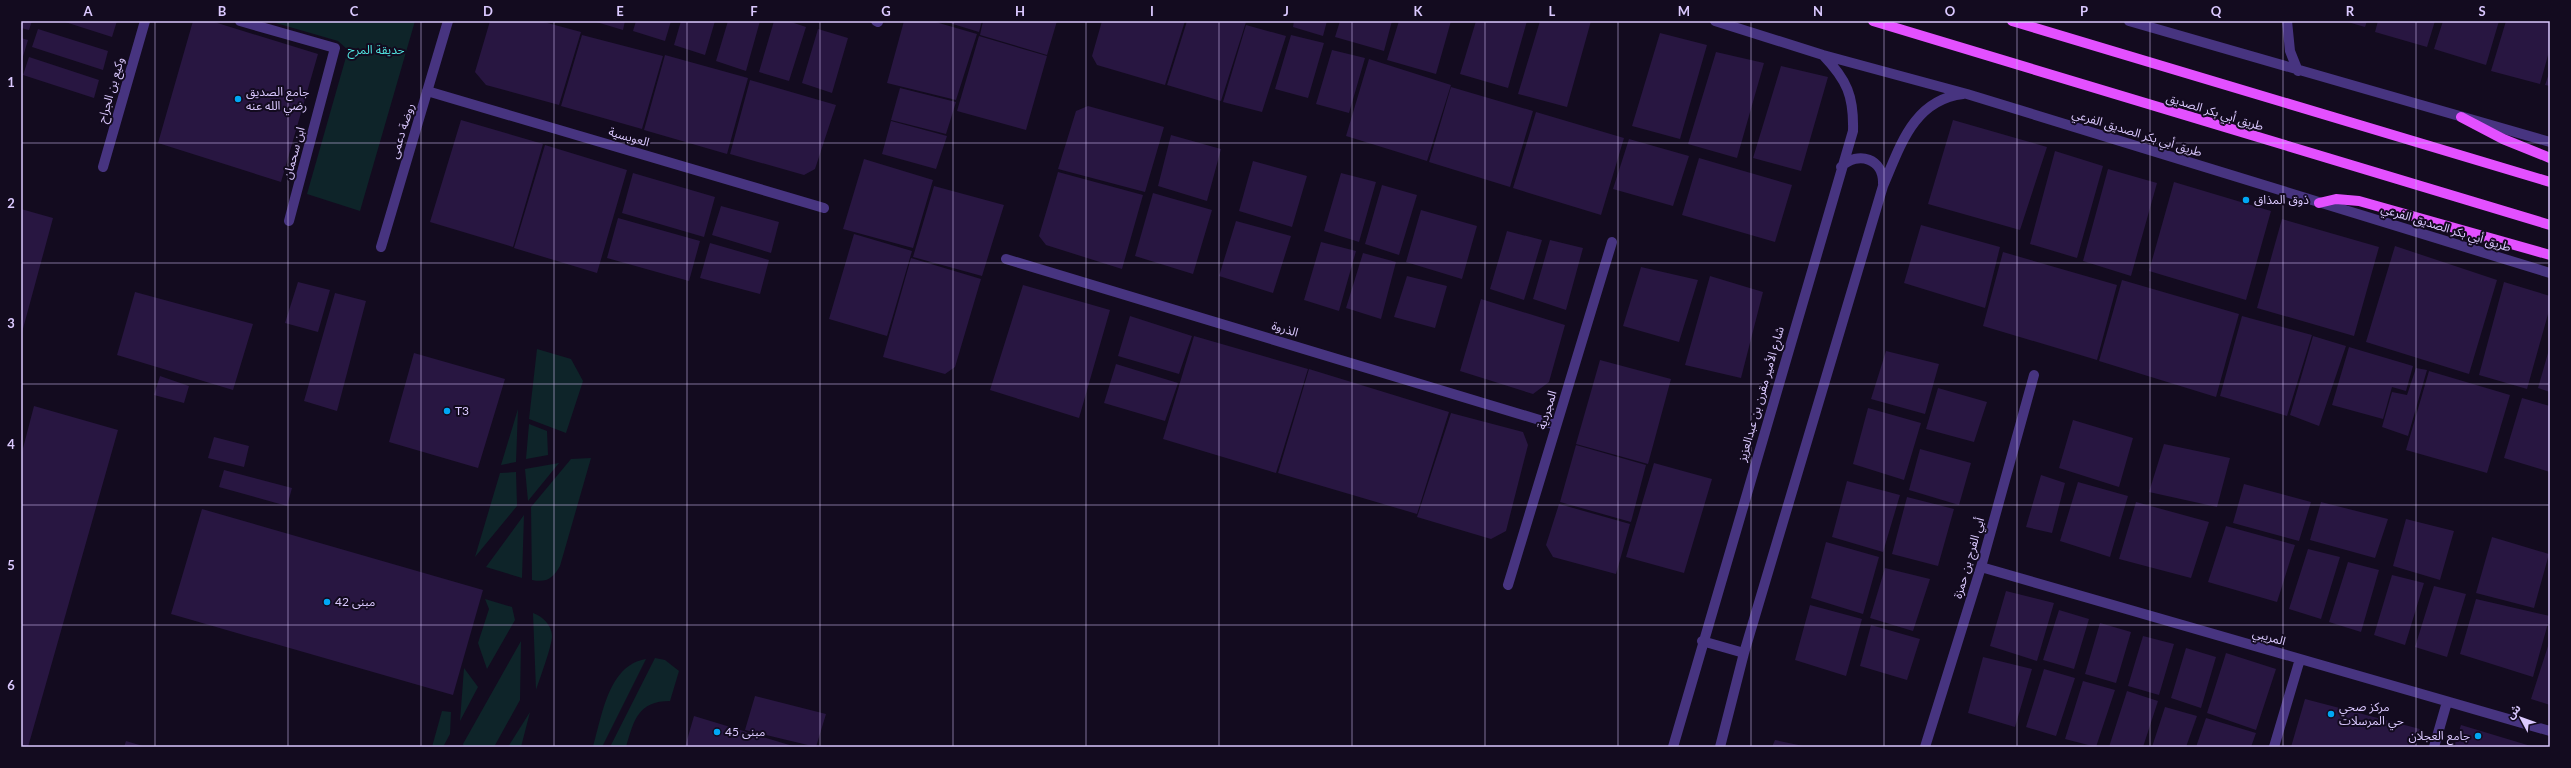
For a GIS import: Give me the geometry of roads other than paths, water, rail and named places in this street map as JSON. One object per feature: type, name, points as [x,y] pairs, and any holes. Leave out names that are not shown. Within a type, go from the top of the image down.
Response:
[{"type":"main road","name":"طريق أبي بكر الصديق","points":[[1873,21],[2550,225]]},
{"type":"main road","points":[[2012,21],[2550,182]]},
{"type":"main road","points":[[2461,117],[2503,139],[2550,158]]},
{"type":"main road","points":[[2319,203],[2336,199],[2359,201],[2550,255]]},
{"type":"street","name":"وكيع بن الجراح","points":[[103,167],[144,21]]},
{"type":"street","name":"ابن سحمان","points":[[240,21],[335,48],[289,221]]},
{"type":"street","name":"روضة دعمى","points":[[380,247],[448,21]]},
{"type":"street","name":"طريق أبي بكر الصديق الفرعي","points":[[1715,21],[1823,55],[1967,94],[2550,273]]},
{"type":"street","points":[[2129,21],[2298,71],[2550,142]]},
{"type":"street","points":[[2287,21],[2290,51],[2298,71]]},
{"type":"street","name":"شارع الأمير مقرن بن عبدالعزيز","points":[[1673,747],[1702,641],[1840,168],[1853,131],[1853,111],[1849,92],[1839,72],[1823,55]]},
{"type":"street","name":"العويسية","points":[[427,91],[824,208]]},
{"type":"street","points":[[1720,747],[1744,653],[1883,186],[1910,127],[1918,116],[1941,100],[1967,94]]},
{"type":"street","points":[[1840,168],[1853,158],[1869,159],[1881,170],[1883,186]]},
{"type":"street","name":"المجردية","points":[[1508,585],[1612,242]]},
{"type":"street","name":"الذروة","points":[[1006,259],[1556,425]]},
{"type":"street","name":"أبي الفرج بن حمزة","points":[[1925,747],[1981,567],[2034,375]]},
{"type":"street","name":"المريبي","points":[[1981,567],[2550,731]]},
{"type":"street","points":[[1702,641],[1744,653]]},
{"type":"street","points":[[2274,747],[2300,659]]},
{"type":"street","points":[[2434,747],[2447,702]]},
{"type":"place","name":"جامع الصديق رضي الله عنه","points":[[238,99]]},
{"type":"place","name":"ذوق المذاق","points":[[2246,200]]},
{"type":"place","name":"T3","points":[[447,411]]},
{"type":"place","name":"مبنى 42","points":[[327,602]]},
{"type":"place","name":"مركز صحي حي المرسلات","points":[[2331,714]]},
{"type":"place","name":"مبنى 45","points":[[717,732]]},
{"type":"place","name":"جامع العجلان","points":[[2478,736]]},
{"type":"park label","name":"حديقة المرح","points":[[376,50]]}]
